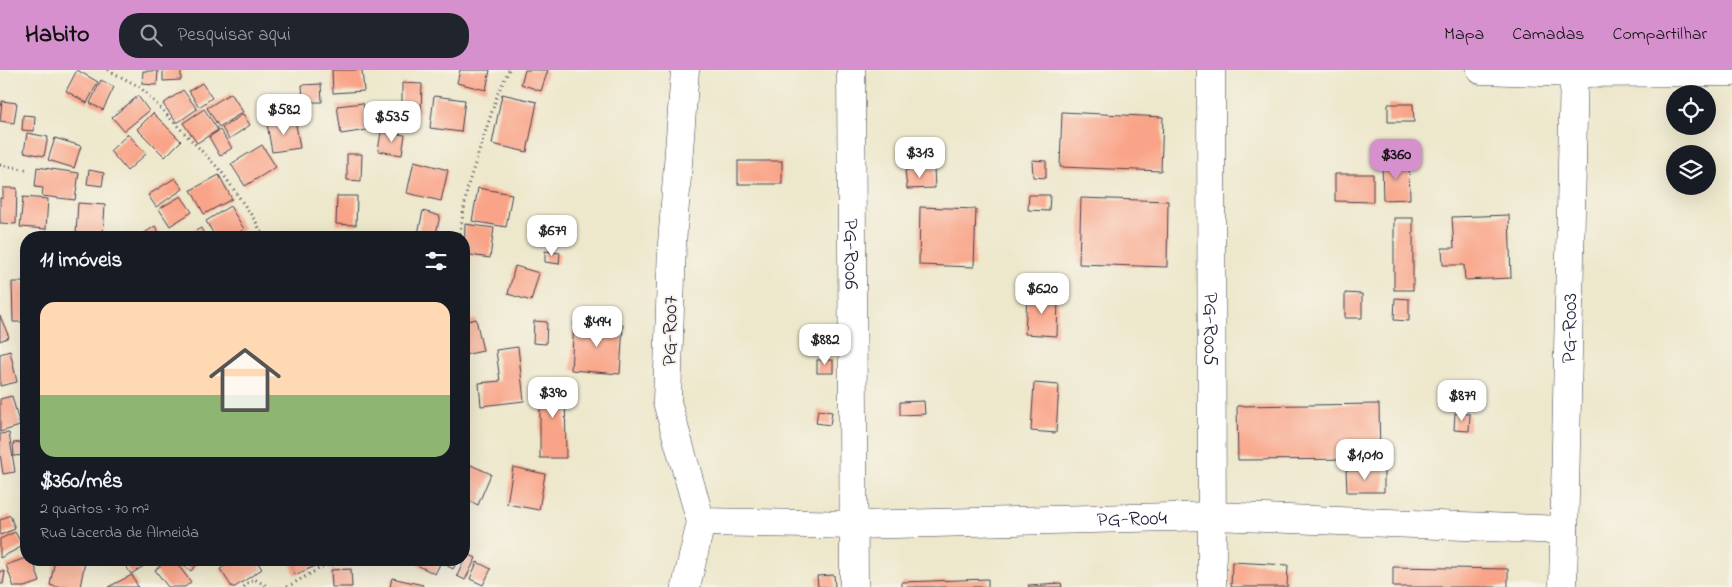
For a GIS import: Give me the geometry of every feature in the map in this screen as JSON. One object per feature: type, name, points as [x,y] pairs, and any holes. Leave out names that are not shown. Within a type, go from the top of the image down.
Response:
[{"type":"street","name":"PG-R007","points":[[685,70],[672,244],[668,402],[701,522],[686,587]]},
{"type":"street","name":"PG-R006","points":[[851,70],[854,587]]},
{"type":"street","name":"PG-R005","points":[[1211,70],[1212,587]]},
{"type":"street","points":[[1481,70],[1732,72]]},
{"type":"street","name":"PG-R003","points":[[1563,587],[1574,72]]},
{"type":"street","name":"PG-R004","points":[[701,522],[855,524],[1213,516],[1564,530]]},
{"type":"path","points":[[108,70],[140,87],[221,171],[260,231]]},
{"type":"path","points":[[460,231],[468,185],[498,93],[509,70]]},
{"type":"path","points":[[0,165],[29,170]]},
{"type":"path","points":[[287,587],[326,566]]},
{"type":"path","points":[[244,587],[254,578],[269,587]]},
{"type":"building","points":[[77,70],[98,82],[87,103],[66,91]]},
{"type":"building","points":[[163,70],[181,70],[181,80],[163,81]]},
{"type":"building","points":[[332,70],[362,70],[364,91],[333,93]]},
{"type":"building","points":[[460,70],[490,70],[486,90],[457,83]]},
{"type":"building","points":[[525,70],[548,70],[541,91],[521,84]]},
{"type":"building","points":[[143,71],[158,71],[157,85],[142,84]]},
{"type":"building","points":[[101,80],[114,87],[103,110],[90,103]]},
{"type":"building","points":[[202,83],[212,98],[199,107],[189,91]]},
{"type":"building","points":[[402,83],[422,84],[421,112],[402,112]]},
{"type":"building","points":[[321,84],[322,102],[303,102],[302,85]]},
{"type":"building","points":[[183,90],[197,109],[177,123],[163,104]]},
{"type":"building","points":[[231,93],[243,112],[219,127],[207,108]]},
{"type":"building","points":[[502,94],[537,102],[527,152],[492,144]]},
{"type":"building","points":[[138,96],[149,111],[124,131],[112,117]]},
{"type":"building","points":[[434,96],[465,100],[461,132],[430,128]]},
{"type":"building","points":[[2,101],[17,103],[14,123],[0,121]]},
{"type":"building","points":[[363,103],[367,130],[341,134],[337,106]]},
{"type":"building","points":[[1388,104],[1413,104],[1414,122],[1388,122]]},
{"type":"building","points":[[204,109],[218,130],[197,143],[183,123]]},
{"type":"building","points":[[1062,112],[1163,117],[1161,171],[1060,167]]},
{"type":"building","points":[[153,113],[181,141],[165,157],[137,129]]},
{"type":"building","points":[[243,114],[250,125],[229,139],[222,128]]},
{"type":"building","points":[[23,115],[35,116],[34,131],[22,130]]},
{"type":"building","points":[[295,119],[300,148],[272,152],[267,124]]},
{"type":"building","points":[[220,130],[232,148],[220,156],[209,137]]},
{"type":"building","points":[[381,132],[405,135],[402,155],[378,151]]},
{"type":"building","points":[[27,133],[48,137],[44,156],[24,152]]},
{"type":"building","points":[[128,134],[146,154],[127,171],[110,151]]},
{"type":"building","points":[[55,138],[81,146],[74,168],[48,160]]},
{"type":"building","points":[[262,145],[276,167],[245,186],[231,164]]},
{"type":"building","points":[[347,154],[362,154],[361,181],[347,180]]},
{"type":"building","points":[[1032,160],[1046,161],[1046,178],[1033,177]]},
{"type":"building","points":[[414,161],[448,170],[441,201],[407,193]]},
{"type":"building","points":[[738,161],[782,161],[782,184],[738,184]]},
{"type":"building","points":[[1382,162],[1409,162],[1410,199],[1383,200]]},
{"type":"building","points":[[37,167],[79,173],[75,200],[42,196],[43,188],[35,187]]},
{"type":"building","points":[[934,168],[935,188],[907,189],[905,170]]},
{"type":"building","points":[[89,170],[104,173],[102,186],[87,184]]},
{"type":"building","points":[[1335,174],[1373,174],[1373,202],[1335,201]]},
{"type":"building","points":[[219,175],[232,199],[204,214],[191,190]]},
{"type":"building","points":[[175,178],[183,189],[156,207],[148,195]]},
{"type":"building","points":[[3,188],[17,188],[16,224],[0,223],[0,198],[3,198]]},
{"type":"building","points":[[478,188],[512,194],[506,227],[472,221]]},
{"type":"building","points":[[1029,195],[1050,195],[1049,211],[1028,210]]},
{"type":"building","points":[[181,196],[192,212],[170,226],[159,209]]},
{"type":"building","points":[[337,196],[357,196],[356,225],[336,224]]},
{"type":"building","points":[[23,197],[48,199],[46,229],[20,227]]},
{"type":"building","points":[[1081,198],[1168,201],[1167,267],[1079,264]]},
{"type":"building","points":[[78,203],[105,205],[103,231],[76,231]]},
{"type":"building","points":[[230,206],[244,229],[241,231],[212,231],[206,221]]},
{"type":"building","points":[[920,207],[976,209],[974,267],[919,265]]},
{"type":"building","points":[[423,211],[440,216],[437,231],[419,231]]},
{"type":"building","points":[[1509,215],[1511,278],[1465,280],[1464,265],[1443,265],[1442,248],[1454,248],[1452,217]]},
{"type":"building","points":[[1394,218],[1413,218],[1413,290],[1394,290]]},
{"type":"building","points":[[465,224],[494,228],[490,258],[470,255],[470,231],[465,231]]},
{"type":"building","points":[[155,226],[158,231],[148,231]]},
{"type":"building","points":[[545,251],[560,253],[559,264],[545,262]]},
{"type":"building","points":[[515,266],[539,273],[531,301],[508,294]]},
{"type":"building","points":[[12,282],[20,282],[20,322],[13,322]]},
{"type":"building","points":[[1345,293],[1362,294],[1362,318],[1345,318]]},
{"type":"building","points":[[1027,294],[1058,296],[1057,336],[1025,334]]},
{"type":"building","points":[[1395,298],[1409,299],[1409,321],[1394,320]]},
{"type":"building","points":[[0,316],[9,337],[0,341]]},
{"type":"building","points":[[476,319],[483,351],[470,354],[470,320]]},
{"type":"building","points":[[534,321],[547,322],[546,344],[533,343]]},
{"type":"building","points":[[574,321],[623,325],[620,374],[571,370]]},
{"type":"building","points":[[518,347],[524,401],[481,406],[479,383],[500,381],[496,350]]},
{"type":"building","points":[[10,351],[17,382],[0,386],[0,354]]},
{"type":"building","points":[[817,360],[833,360],[833,373],[817,373]]},
{"type":"building","points":[[540,380],[565,380],[566,458],[540,458]]},
{"type":"building","points":[[1034,383],[1059,385],[1056,433],[1031,431]]},
{"type":"building","points":[[12,396],[20,426],[0,432],[0,399]]},
{"type":"building","points":[[924,401],[925,414],[900,415],[900,402]]},
{"type":"building","points":[[1379,404],[1380,459],[1238,460],[1237,406]]},
{"type":"building","points":[[818,410],[832,412],[830,425],[816,423]]},
{"type":"building","points":[[1455,413],[1470,414],[1469,431],[1454,430]]},
{"type":"building","points":[[9,433],[15,472],[3,474],[0,434]]},
{"type":"building","points":[[20,442],[20,456],[14,456],[13,443]]},
{"type":"building","points":[[470,465],[491,474],[478,505],[470,501]]},
{"type":"building","points":[[513,467],[545,474],[539,510],[507,504]]},
{"type":"building","points":[[1346,470],[1384,470],[1384,492],[1347,492]]},
{"type":"building","points":[[10,515],[15,529],[0,535],[0,520]]},
{"type":"building","points":[[15,532],[20,541],[20,548],[0,558],[0,539]]},
{"type":"building","points":[[470,555],[476,558],[465,580],[457,576],[462,566],[470,566]]},
{"type":"building","points":[[20,560],[20,566],[35,566],[40,582],[24,587],[14,587],[6,565]]},
{"type":"building","points":[[477,562],[491,569],[483,585],[470,579]]},
{"type":"building","points":[[1232,562],[1288,565],[1287,587],[1231,587]]},
{"type":"building","points":[[54,566],[84,566],[80,587],[56,587],[50,585]]},
{"type":"building","points":[[126,566],[144,566],[131,574]]},
{"type":"building","points":[[160,566],[179,566],[191,582],[185,587],[168,587],[155,570]]},
{"type":"building","points":[[185,566],[196,566],[191,571]]},
{"type":"building","points":[[225,566],[260,566],[262,569],[235,587],[232,587],[220,569]]},
{"type":"building","points":[[291,566],[315,566],[295,575]]},
{"type":"building","points":[[419,566],[439,566],[435,574]]},
{"type":"building","points":[[1393,567],[1508,569],[1508,587],[1393,587]]},
{"type":"building","points":[[351,569],[352,587],[332,587],[331,570]]},
{"type":"building","points":[[0,571],[5,572],[3,584],[0,584]]},
{"type":"building","points":[[132,575],[138,587],[108,587]]},
{"type":"building","points":[[834,575],[835,587],[818,587],[817,576]]},
{"type":"building","points":[[392,578],[423,585],[422,587],[390,587]]},
{"type":"building","points":[[988,579],[988,587],[902,587],[902,582]]},
{"type":"building","points":[[1061,583],[1062,587],[1029,587],[1028,585]]}]
